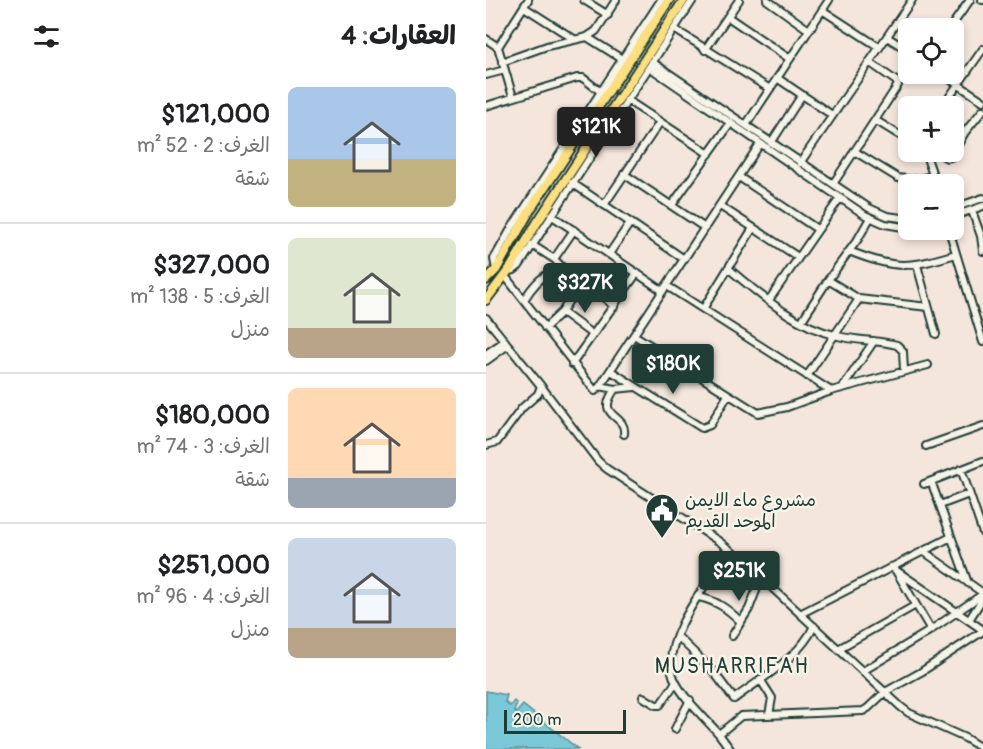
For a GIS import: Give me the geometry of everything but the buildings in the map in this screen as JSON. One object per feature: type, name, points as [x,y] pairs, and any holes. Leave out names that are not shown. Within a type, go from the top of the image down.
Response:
[{"type":"main road","points":[[497,284],[488,279],[496,270],[592,110],[669,0]]},
{"type":"main road","points":[[486,300],[609,121],[684,0]]},
{"type":"street","points":[[498,46],[528,0]]},
{"type":"street","points":[[584,0],[608,15]]},
{"type":"street","points":[[502,62],[587,37],[596,31],[616,0]]},
{"type":"street","points":[[693,0],[627,100],[609,121],[518,268],[506,273],[593,390],[600,386],[760,144]]},
{"type":"street","points":[[705,50],[740,0]]},
{"type":"street","points":[[767,0],[809,30]]},
{"type":"street","points":[[746,125],[828,0]]},
{"type":"street","points":[[800,163],[912,0]]},
{"type":"street","points":[[957,18],[970,0]]},
{"type":"street","points":[[592,110],[658,1]]},
{"type":"street","points":[[524,7],[574,39]]},
{"type":"street","points":[[822,10],[879,47]]},
{"type":"street","points":[[728,17],[790,59]]},
{"type":"street","points":[[674,29],[770,89]]},
{"type":"street","points":[[886,36],[898,44]]},
{"type":"street","points":[[587,37],[622,59]]},
{"type":"street","points":[[486,39],[498,46],[513,97]]},
{"type":"street","points":[[964,75],[983,49]]},
{"type":"street","points":[[833,184],[898,85],[896,81],[869,62]]},
{"type":"street","points":[[651,64],[760,144],[800,163],[875,211],[898,218]]},
{"type":"street","points":[[651,64],[746,125],[840,198],[870,218],[898,226]]},
{"type":"street","points":[[486,75],[505,70]]},
{"type":"street","points":[[486,106],[578,78],[583,78],[601,92]]},
{"type":"street","points":[[777,78],[832,115]]},
{"type":"street","points":[[950,96],[957,84],[983,101]]},
{"type":"street","points":[[771,143],[802,95]]},
{"type":"street","points":[[627,100],[709,154]]},
{"type":"street","points":[[964,134],[983,110]]},
{"type":"street","points":[[874,120],[898,134]]},
{"type":"street","points":[[604,205],[660,122]]},
{"type":"street","points":[[672,205],[730,124]]},
{"type":"street","points":[[854,151],[898,178]]},
{"type":"street","points":[[624,174],[705,228]]},
{"type":"street","points":[[739,177],[817,229]]},
{"type":"street","points":[[572,183],[684,260]]},
{"type":"street","points":[[769,300],[840,198]]},
{"type":"street","points":[[964,205],[983,198]]},
{"type":"street","points":[[720,206],[798,257]]},
{"type":"street","points":[[964,213],[983,207]]},
{"type":"street","points":[[972,211],[983,251]]},
{"type":"street","points":[[551,215],[637,273],[703,309],[831,391]]},
{"type":"street","points":[[801,322],[870,218]]},
{"type":"street","points":[[609,254],[630,223]]},
{"type":"street","points":[[703,309],[753,228]]},
{"type":"street","points":[[554,259],[574,230]]},
{"type":"street","points":[[952,240],[983,340]]},
{"type":"street","points":[[532,245],[554,259],[569,274],[614,307]]},
{"type":"street","points":[[849,251],[888,264],[917,265],[956,254]]},
{"type":"street","points":[[917,265],[936,334]]},
{"type":"street","points":[[728,268],[801,322],[834,335],[900,346],[903,351],[904,371]]},
{"type":"street","points":[[524,300],[537,283],[551,272],[569,274]]},
{"type":"street","points":[[573,364],[637,273]]},
{"type":"street","points":[[828,280],[859,299],[928,307]]},
{"type":"street","points":[[545,328],[562,312],[581,281]]},
{"type":"street","points":[[807,376],[859,299]]},
{"type":"street","points":[[562,312],[593,335]]},
{"type":"street","points":[[486,318],[598,461],[729,549],[909,712],[983,748]]},
{"type":"street","points":[[634,335],[753,411],[761,412],[787,407],[843,387],[928,365]]},
{"type":"street","points":[[843,387],[873,341]]},
{"type":"street","points":[[486,354],[507,343]]},
{"type":"street","points":[[486,361],[507,343]]},
{"type":"street","points":[[610,371],[702,428],[710,425],[728,395]]},
{"type":"street","points":[[486,445],[497,442],[522,408],[538,394],[541,386]]},
{"type":"street","points":[[600,386],[615,389],[636,387]]},
{"type":"street","points":[[615,389],[607,404],[609,410],[625,428],[624,434]]},
{"type":"street","points":[[926,446],[983,426]]},
{"type":"street","points":[[924,484],[983,461]]},
{"type":"street","points":[[961,469],[983,533]]},
{"type":"street","points":[[932,481],[968,583]]},
{"type":"street","points":[[940,506],[969,494]]},
{"type":"street","points":[[975,510],[983,507]]},
{"type":"street","points":[[800,614],[951,537]]},
{"type":"street","points":[[729,549],[699,597],[687,611],[671,651],[672,672],[676,682],[730,749]]},
{"type":"street","points":[[923,551],[983,595]]},
{"type":"street","points":[[893,568],[930,630]]},
{"type":"street","points":[[719,734],[739,717],[862,711],[885,692],[921,672],[983,630],[893,568]]},
{"type":"street","points":[[732,636],[749,609],[761,578]]},
{"type":"street","points":[[863,671],[983,595]]},
{"type":"street","points":[[969,620],[983,595]]},
{"type":"street","points":[[699,597],[712,600],[729,609],[741,622]]},
{"type":"street","points":[[838,649],[916,605]]},
{"type":"street","points":[[677,636],[713,671],[734,699],[792,655],[808,639],[814,626]]},
{"type":"street","points":[[760,680],[772,698],[769,715]]},
{"type":"street","points":[[643,697],[660,705],[676,682]]},
{"type":"street","points":[[675,729],[690,700]]},
{"type":"water","points":[[486,691],[507,695],[505,702],[510,706],[514,701],[517,704],[514,711],[516,713],[523,705],[578,749],[486,749]]},
{"type":"place","name":"مشروع ماء الايمن الموحد القديم","points":[[662,539]]},
{"type":"district","name":"MUSHARRIFAH","points":[[732,666]]}]
